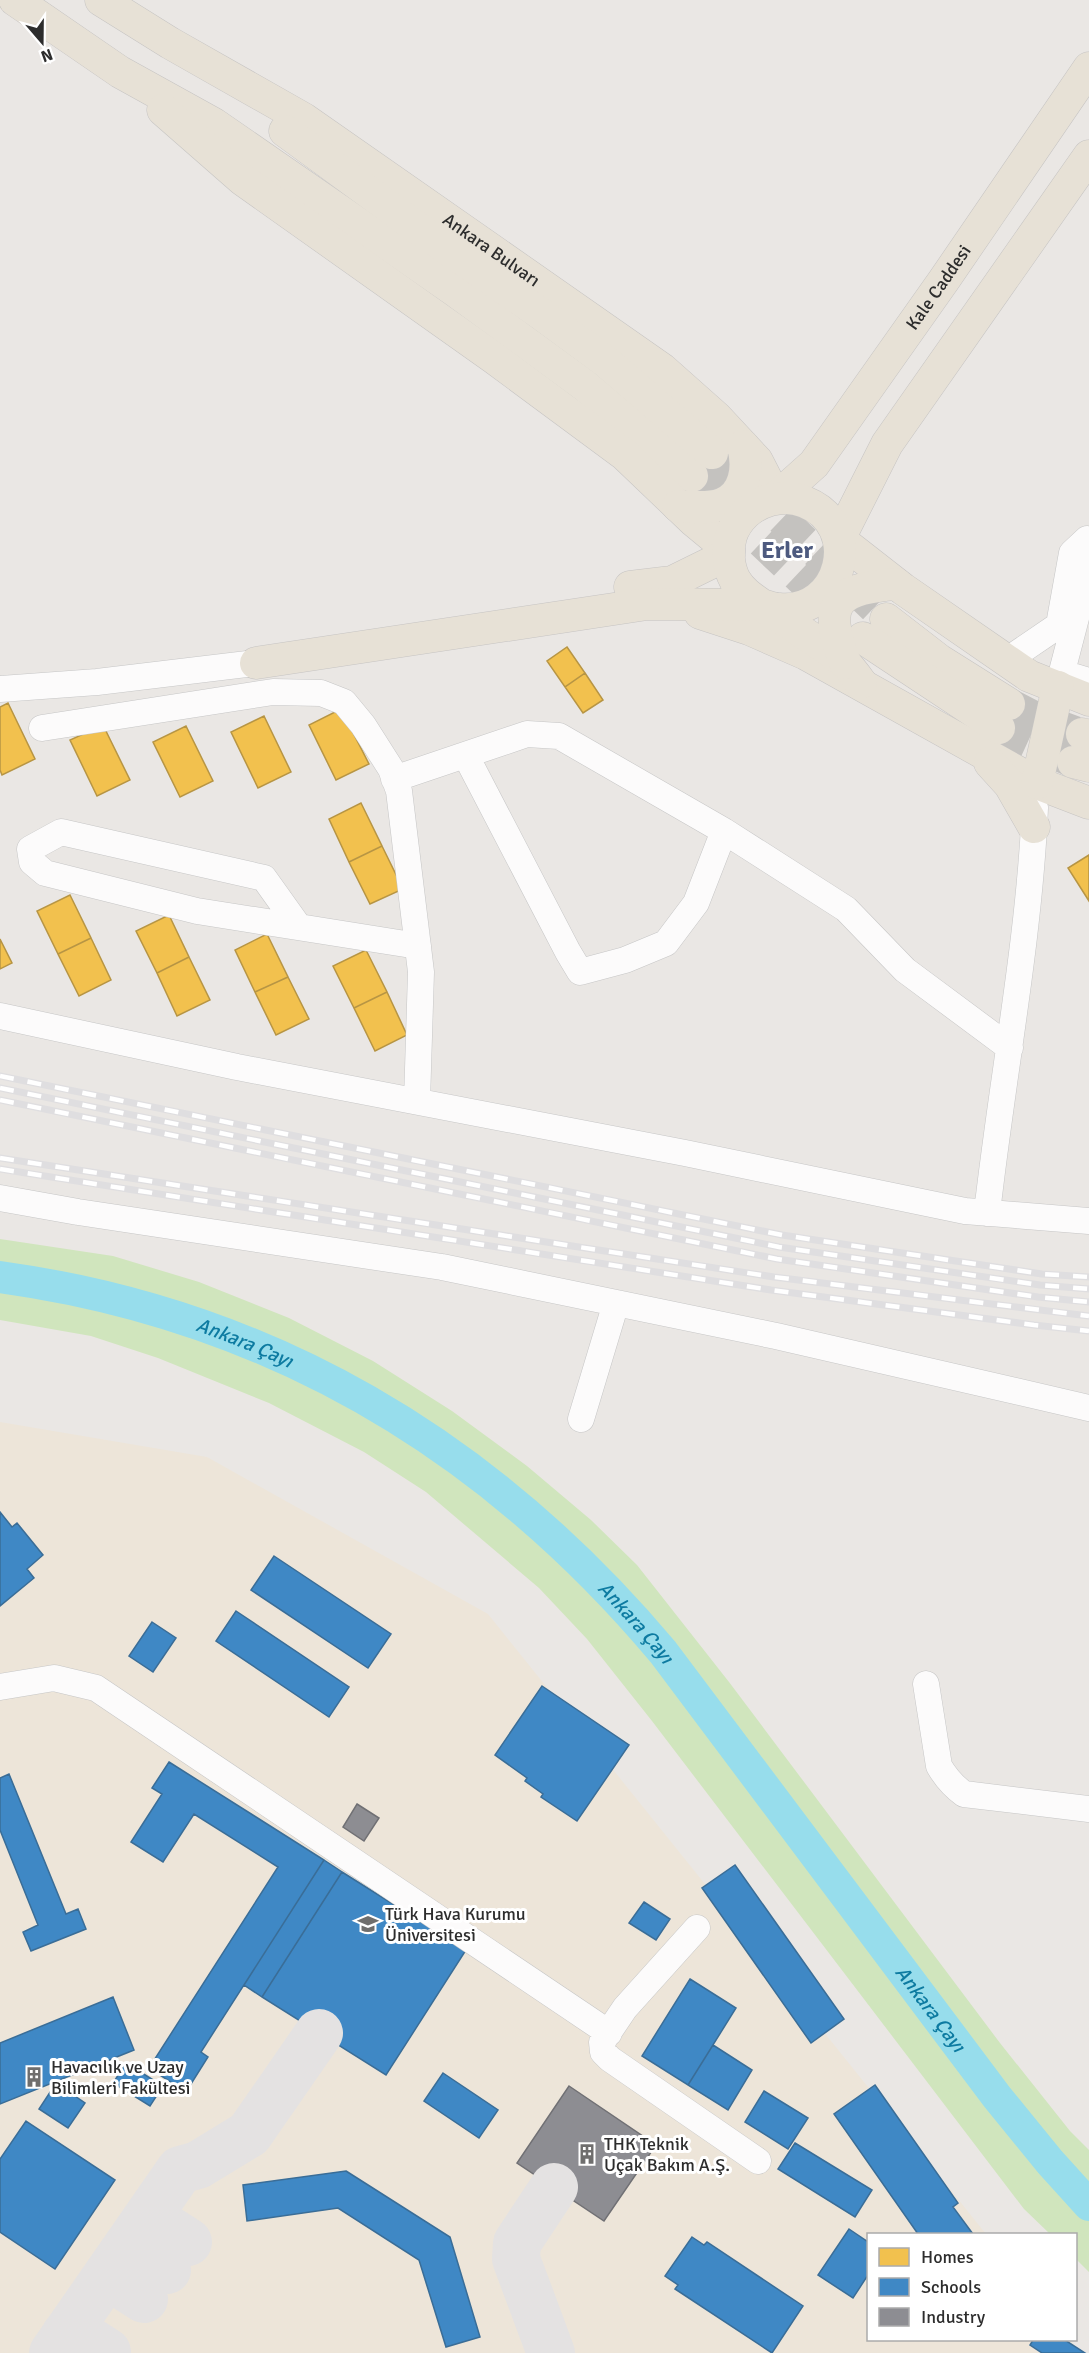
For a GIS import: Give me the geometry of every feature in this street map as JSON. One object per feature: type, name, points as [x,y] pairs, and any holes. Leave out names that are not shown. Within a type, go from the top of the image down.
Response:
[{"type":"main road","points":[[15,0],[120,72],[214,123],[454,290],[584,385],[692,476]]},
{"type":"main road","name":"Ankara Bulvarı","points":[[101,0],[170,43],[304,119],[662,369],[716,417],[757,461],[776,498]]},
{"type":"main road","name":"Ankara Bulvarı","points":[[170,43],[221,84],[605,361],[712,453]]},
{"type":"main road","name":"Kale Caddesi","points":[[776,498],[814,464],[944,280],[1089,68]]},
{"type":"main road","points":[[120,72],[243,180],[494,358],[625,455],[729,552]]},
{"type":"main road","points":[[839,539],[887,444],[1089,156]]},
{"type":"main road","points":[[686,514],[699,507],[718,505],[733,496],[741,486],[746,471],[747,459],[743,447]]},
{"type":"main road","points":[[256,663],[647,604],[761,604],[779,609],[797,608],[814,601],[827,590],[837,574],[841,557],[839,539],[834,528],[820,510],[799,500],[776,498],[761,503],[748,511],[738,522],[729,552],[730,566],[736,581],[747,595],[761,604],[853,673],[979,752],[1037,783],[1089,803]]},
{"type":"main road","points":[[839,539],[896,584],[1029,676],[1060,680],[1089,700]]},
{"type":"main road","points":[[256,663],[603,591],[672,582],[729,552]]},
{"type":"main road","points":[[853,673],[836,639],[833,620],[837,604],[847,595],[870,586],[896,584]]},
{"type":"main road","points":[[647,604],[703,613],[749,629],[853,673]]},
{"type":"main road","points":[[875,629],[939,660],[1004,716]]},
{"type":"main road","points":[[1037,783],[1060,680]]},
{"type":"main road","points":[[979,752],[1010,785],[1034,827]]},
{"type":"street","points":[[1006,661],[1059,625],[1072,553],[1088,538]]},
{"type":"street","points":[[1089,568],[1060,680],[1089,681]]},
{"type":"street","points":[[0,689],[97,682],[256,663]]},
{"type":"street","points":[[42,728],[273,692],[321,693],[344,702],[363,725],[391,769],[399,791],[421,972],[417,1101]]},
{"type":"street","points":[[394,779],[527,734],[559,736],[724,831],[846,909],[905,970],[1010,1048]]},
{"type":"street","points":[[466,756],[580,972],[625,960],[666,943],[696,903],[724,831]]},
{"type":"street","points":[[987,1213],[996,1130],[1010,1048],[1037,783]]},
{"type":"street","points":[[299,927],[264,878],[61,832],[30,849],[32,862],[45,873],[197,911],[418,946]]},
{"type":"street","points":[[0,1016],[237,1067],[685,1152],[965,1211],[1089,1221]]},
{"type":"street","points":[[0,1198],[78,1212],[442,1266],[776,1336],[1089,1408]]},
{"type":"street","points":[[581,1419],[616,1303]]},
{"type":"street","points":[[1,1688],[54,1678],[96,1688],[609,2033]]},
{"type":"street","points":[[926,1684],[939,1766],[957,1789],[964,1794],[1089,1809]]},
{"type":"street","points":[[697,1928],[625,2008],[602,2042],[603,2052],[758,2161]]},
{"type":"shaded area","name":"Türk Hava Kurumu Üniversitesi","points":[[0,1422],[207,1457],[488,1614],[985,2233],[867,2233],[867,2341],[1071,2341],[1081,2353],[0,2353]]},
{"type":"green space","points":[[0,1239],[113,1256],[199,1282],[289,1318],[373,1361],[452,1411],[527,1466],[591,1520],[637,1565],[729,1682],[1000,2043],[1070,2131],[1089,2150],[1089,2272],[1077,2260],[1077,2233],[1049,2233],[1024,2209],[652,1721],[587,1639],[539,1588],[426,1492],[364,1452],[269,1403],[158,1358],[91,1336],[0,1320]]},
{"type":"building: Homes","points":[[567,647],[585,673],[565,687],[547,661]]},
{"type":"building: Homes","points":[[585,673],[603,700],[583,713],[565,687]]},
{"type":"building: Homes","points":[[8,703],[35,759],[2,775],[0,770],[0,707]]},
{"type":"building: Homes","points":[[341,709],[369,764],[336,780],[309,725]]},
{"type":"building: Homes","points":[[264,716],[291,772],[258,788],[231,732]]},
{"type":"building: Homes","points":[[103,725],[130,780],[97,796],[70,740]]},
{"type":"building: Homes","points":[[186,726],[213,781],[180,797],[153,742]]},
{"type":"building: Homes","points":[[361,803],[382,846],[349,862],[329,819]]},
{"type":"building: Homes","points":[[382,846],[403,889],[370,904],[349,862]]},
{"type":"building: Homes","points":[[1089,855],[1089,901],[1068,868]]},
{"type":"building: Homes","points":[[70,895],[91,938],[58,954],[37,911]]},
{"type":"building: Homes","points":[[169,915],[189,957],[157,973],[136,931]]},
{"type":"building: Homes","points":[[267,934],[288,977],[255,992],[235,950]]},
{"type":"building: Homes","points":[[91,938],[111,980],[79,996],[58,954]]},
{"type":"building: Homes","points":[[0,939],[12,963],[0,969]]},
{"type":"building: Homes","points":[[366,950],[387,992],[354,1008],[333,966]]},
{"type":"building: Homes","points":[[189,957],[210,1000],[177,1016],[157,973]]},
{"type":"building: Homes","points":[[288,977],[309,1019],[276,1035],[255,992]]},
{"type":"building: Homes","points":[[387,992],[407,1035],[375,1051],[354,1008]]},
{"type":"building: Schools","points":[[0,1512],[12,1527],[17,1523],[43,1555],[27,1569],[34,1578],[0,1606]]},
{"type":"building: Schools","points":[[274,1556],[391,1634],[368,1668],[251,1590]]},
{"type":"building: Schools","points":[[236,1611],[349,1687],[329,1717],[216,1641]]},
{"type":"building: Schools","points":[[152,1622],[176,1638],[153,1672],[129,1656]]},
{"type":"building: Schools","points":[[542,1686],[629,1745],[577,1821],[541,1797],[543,1794],[525,1781],[527,1778],[495,1755]]},
{"type":"building: Schools","points":[[169,1762],[324,1860],[201,2052],[208,2057],[186,2092],[149,2068],[278,1867],[194,1814],[163,1862],[131,1842],[162,1794],[152,1788]]},
{"type":"building: Schools","points":[[9,1774],[66,1914],[78,1909],[86,1929],[31,1951],[23,1932],[38,1925],[0,1830],[0,1778]]},
{"type":"building: Schools","points":[[324,1860],[342,1872],[262,1997],[244,1985]]},
{"type":"building: Schools","points":[[735,1865],[844,2019],[811,2043],[702,1888]]},
{"type":"building: Schools","points":[[342,1872],[466,1950],[386,2075],[262,1997]]},
{"type":"building: Schools","points":[[644,1902],[670,1919],[656,1940],[629,1923]]},
{"type":"building: Schools","points":[[690,1979],[736,2008],[688,2085],[642,2056]]},
{"type":"building: Schools","name":"Havacılık ve Uzay Bilimleri Fakültesi","points":[[113,1997],[134,2050],[0,2104],[0,2043]]},
{"type":"building: Schools","points":[[713,2045],[752,2070],[728,2110],[688,2085]]},
{"type":"building: Schools","points":[[126,2063],[163,2086],[150,2106],[113,2083]]},
{"type":"building: Schools","points":[[443,2073],[498,2110],[479,2138],[424,2101]]},
{"type":"building: Schools","points":[[56,2083],[85,2103],[68,2128],[39,2109]]},
{"type":"building: Schools","points":[[875,2085],[958,2203],[953,2207],[972,2233],[917,2233],[834,2114]]},
{"type":"building: Schools","points":[[764,2091],[808,2118],[788,2149],[745,2122]]},
{"type":"building: Schools","points":[[26,2121],[115,2180],[55,2269],[0,2232],[0,2159]]},
{"type":"building: Schools","points":[[795,2143],[872,2190],[855,2217],[778,2169]]},
{"type":"building: Schools","points":[[346,2171],[450,2237],[480,2337],[446,2347],[419,2260],[338,2208],[247,2221],[243,2185]]},
{"type":"building: Schools","points":[[849,2229],[867,2241],[867,2277],[853,2298],[818,2275]]},
{"type":"building: Schools","points":[[692,2237],[704,2245],[707,2242],[803,2306],[772,2353],[675,2289],[678,2285],[665,2276]]},
{"type":"building: Schools","points":[[1032,2341],[1067,2341],[1085,2353],[1042,2353],[1030,2345]]},
{"type":"building: Industry","points":[[357,1804],[379,1818],[364,1841],[343,1827]]},
{"type":"building: Industry","name":"THK Teknik Uçak Bakım A.Ş.","points":[[569,2086],[656,2145],[604,2221],[517,2163]]},
{"type":"waterway","name":"Ankara Çayı","points":[[0,1277],[99,1295],[193,1322],[282,1357],[367,1401],[448,1452],[524,1511],[596,1578],[663,1652],[997,2097],[1050,2162],[1089,2205]]},
{"type":"taxiway","points":[[53,2353],[180,2170],[198,2165],[249,2134],[319,2033]]},
{"type":"taxiway","points":[[551,2353],[516,2259],[517,2243],[554,2187]]},
{"type":"taxiway","points":[[142,2225],[160,2224],[188,2242]]},
{"type":"taxiway","points":[[123,2252],[139,2252],[167,2270]]},
{"type":"taxiway","points":[[102,2283],[116,2281],[144,2299]]},
{"type":"taxiway","points":[[65,2335],[79,2334],[107,2352]]},
{"type":"tunnel","points":[[712,453],[886,619]]},
{"type":"tunnel","points":[[692,476],[839,615]]},
{"type":"tunnel","points":[[1009,704],[1034,717],[1075,732]]},
{"type":"tunnel","points":[[999,728],[1069,760]]},
{"type":"railway","points":[[0,1076],[782,1235],[1042,1274],[1089,1277]]},
{"type":"railway","points":[[0,1088],[779,1247],[1040,1285],[1089,1289]]},
{"type":"railway","points":[[0,1100],[777,1259],[1038,1297],[1089,1302]]},
{"type":"railway","points":[[0,1158],[774,1277],[1089,1316]]},
{"type":"railway","points":[[0,1169],[771,1290],[1089,1331]]},
{"type":"place","name":"Türk Hava Kurumu Üniversitesi","points":[[368,1924]]},
{"type":"place","name":"Havacılık ve Uzay Bilimleri Fakültesi","points":[[34,2077]]},
{"type":"place","name":"THK Teknik Uçak Bakım A.Ş.","points":[[587,2154]]},
{"type":"district","name":"Erler","points":[[787,550]]}]
